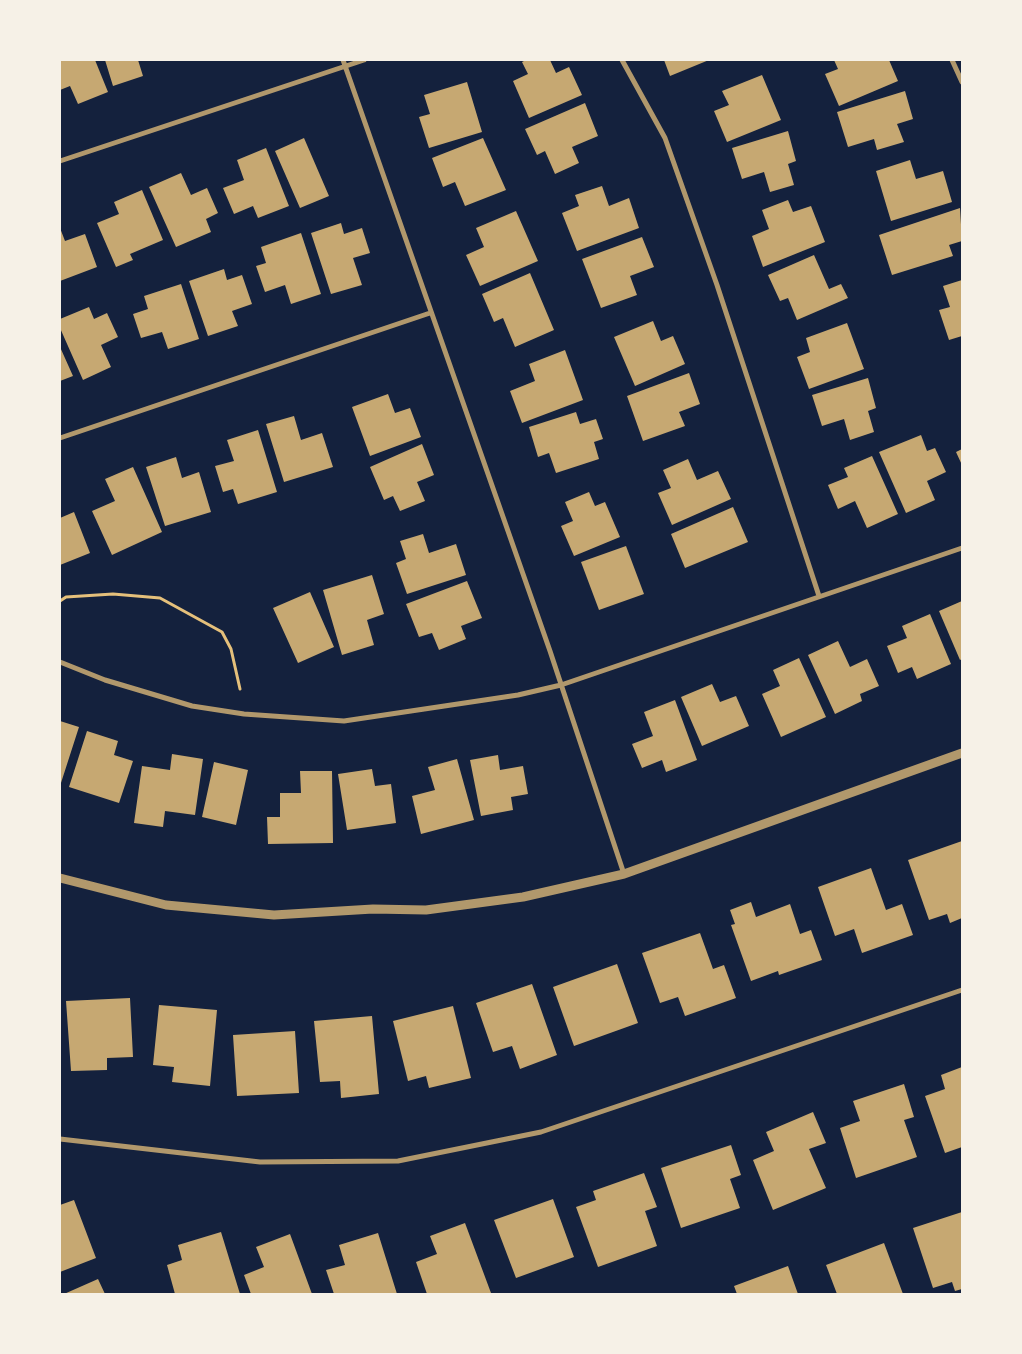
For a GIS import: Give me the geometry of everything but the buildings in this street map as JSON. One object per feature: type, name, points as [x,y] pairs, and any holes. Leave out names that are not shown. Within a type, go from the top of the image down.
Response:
[{"type":"street","points":[[343,60],[624,874]]},
{"type":"street","points":[[60,161],[364,60]]},
{"type":"street","points":[[622,60],[665,138],[717,285],[820,596]]},
{"type":"street","points":[[952,60],[962,82]]},
{"type":"street","points":[[60,438],[430,313]]},
{"type":"street","points":[[60,662],[105,680],[192,706],[244,714],[344,721],[518,695],[560,685],[962,548]]},
{"type":"street","points":[[60,878],[166,905],[274,915],[373,909],[426,910],[523,897],[624,874],[962,753]]},
{"type":"street","points":[[60,1139],[260,1162],[398,1161],[541,1132],[962,990]]},
{"type":"path","points":[[60,601],[66,598],[113,594],[160,598],[222,632],[231,649],[240,689]]}]
